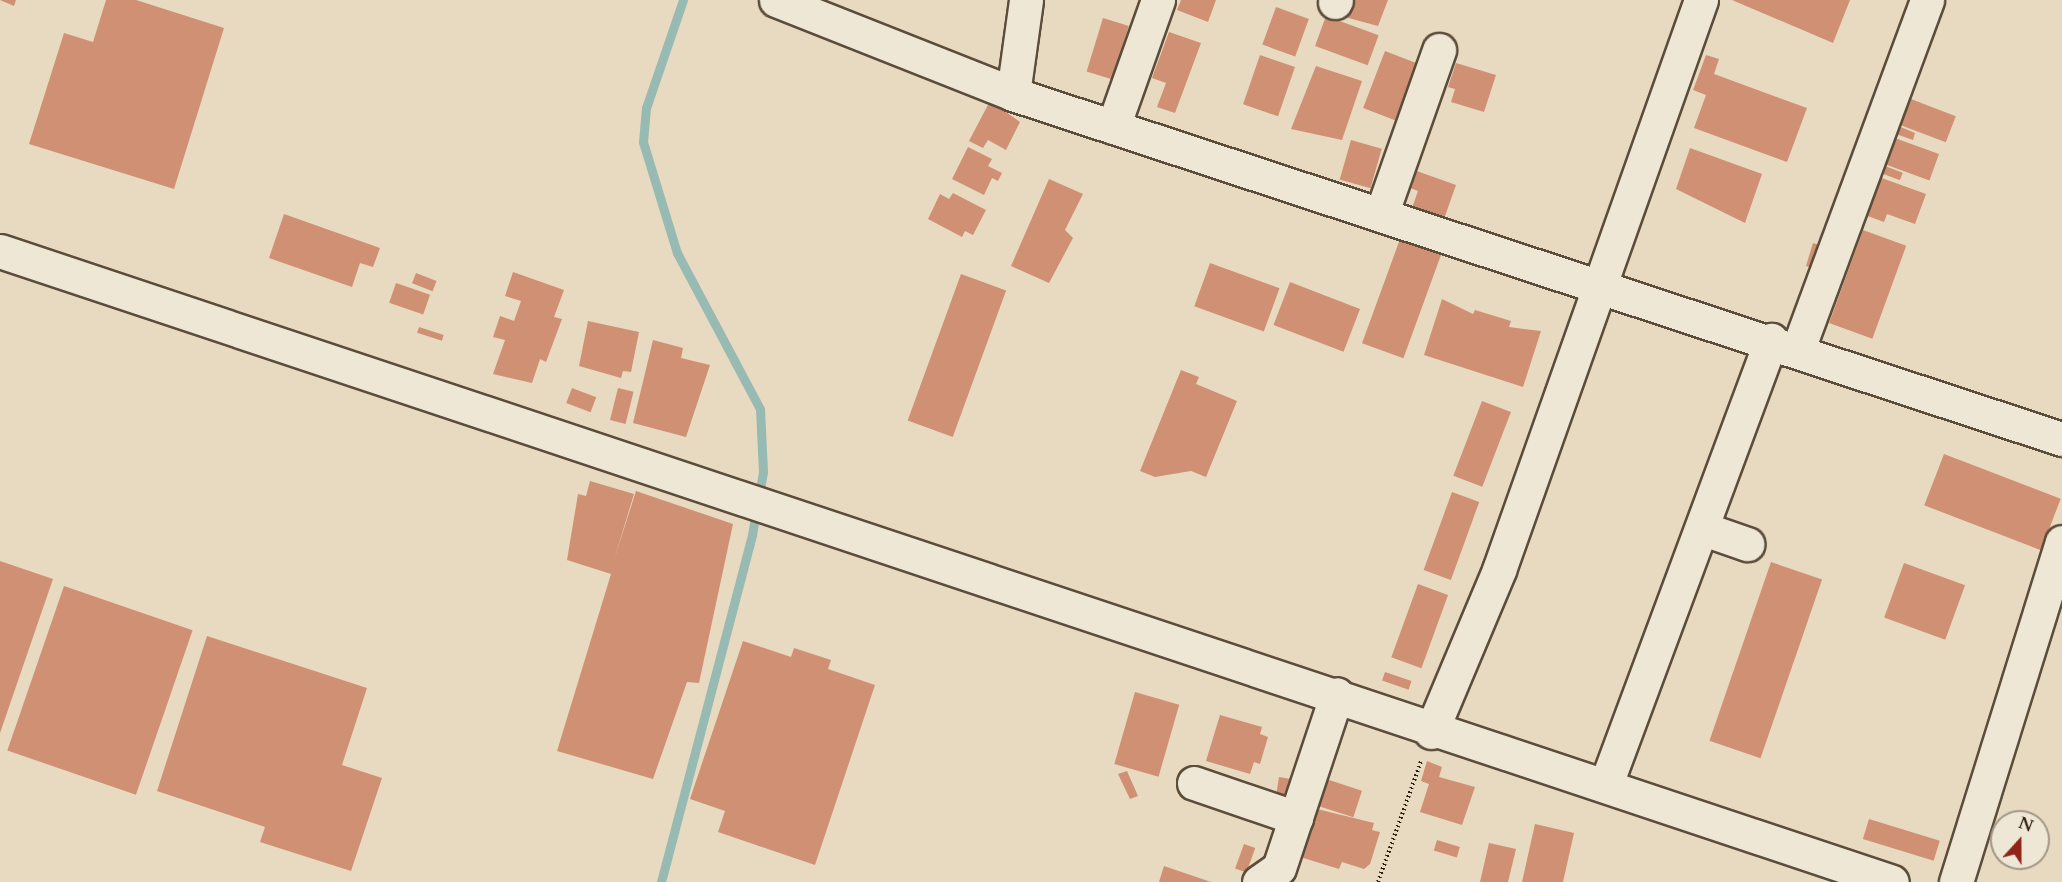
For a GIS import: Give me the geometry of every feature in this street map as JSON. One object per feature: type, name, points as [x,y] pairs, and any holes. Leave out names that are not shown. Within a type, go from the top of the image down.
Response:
[{"type":"street","points":[[776,0],[1013,94],[1599,286],[1785,344],[2062,440]]},
{"type":"street","points":[[1013,94],[1026,0]]},
{"type":"street","points":[[1113,127],[1158,0]]},
{"type":"street","points":[[1431,732],[1499,570],[1701,0]]},
{"type":"street","points":[[1606,784],[1691,544],[1704,529],[1785,344],[1928,0]]},
{"type":"street","points":[[1381,214],[1439,50]]},
{"type":"street","points":[[0,251],[1337,694],[1431,732],[1606,784],[1892,882]]},
{"type":"street","points":[[1704,529],[1747,544]]},
{"type":"street","points":[[1956,882],[2062,542]]},
{"type":"street","points":[[1259,882],[1279,868],[1337,694]]},
{"type":"street","points":[[1194,783],[1296,818]]},
{"type":"path","points":[[1378,882],[1431,732]]},
{"type":"building","points":[[0,0],[16,0],[14,6]]},
{"type":"building","points":[[106,0],[136,0],[224,28],[174,189],[29,144],[64,33],[93,42]]},
{"type":"building","points":[[1181,0],[1216,0],[1208,22],[1177,10]]},
{"type":"building","points":[[1347,0],[1388,0],[1378,26],[1341,16]]},
{"type":"building","points":[[1732,0],[1850,0],[1833,43]]},
{"type":"building","points":[[1276,7],[1309,19],[1295,57],[1262,45]]},
{"type":"building","points":[[1326,16],[1379,35],[1368,65],[1315,46]]},
{"type":"building","points":[[1103,18],[1129,26],[1112,79],[1087,72]]},
{"type":"building","points":[[1169,32],[1201,43],[1175,113],[1157,107],[1166,83],[1152,78]]},
{"type":"building","points":[[1385,51],[1417,63],[1395,120],[1363,108]]},
{"type":"building","points":[[1260,55],[1295,67],[1278,116],[1243,104]]},
{"type":"building","points":[[1706,55],[1719,59],[1714,74],[1807,108],[1787,162],[1694,128],[1706,95],[1693,90]]},
{"type":"building","points":[[1456,63],[1496,75],[1484,112],[1451,102],[1455,89],[1448,87]]},
{"type":"building","points":[[1316,66],[1362,81],[1342,140],[1291,129]]},
{"type":"building","points":[[1911,99],[1956,116],[1946,142],[1901,125]]},
{"type":"building","points":[[990,101],[1020,122],[1006,150],[988,140],[983,148],[969,141]]},
{"type":"building","points":[[1896,125],[1915,133],[1913,140],[1893,133]]},
{"type":"building","points":[[1892,137],[1939,154],[1929,180],[1882,163]]},
{"type":"building","points":[[1351,140],[1382,149],[1370,188],[1340,179]]},
{"type":"building","points":[[968,147],[992,159],[988,166],[1002,173],[998,181],[992,178],[984,195],[952,179]]},
{"type":"building","points":[[1690,148],[1762,174],[1745,223],[1676,189]]},
{"type":"building","points":[[1885,166],[1903,173],[1900,180],[1882,173]]},
{"type":"building","points":[[1414,170],[1456,185],[1444,219],[1412,208],[1418,191],[1408,187]]},
{"type":"building","points":[[1879,177],[1926,194],[1915,224],[1887,214],[1884,222],[1865,215]]},
{"type":"building","points":[[1049,179],[1083,194],[1065,230],[1073,238],[1049,283],[1011,266]]},
{"type":"building","points":[[953,193],[986,210],[973,235],[965,231],[962,237],[928,219],[940,194],[949,199]]},
{"type":"building","points":[[284,214],[380,248],[373,267],[360,263],[352,287],[269,258]]},
{"type":"building","points":[[1863,230],[1906,246],[1872,339],[1829,323]]},
{"type":"building","points":[[1400,239],[1441,254],[1403,358],[1362,343]]},
{"type":"building","points":[[1813,243],[1823,246],[1816,269],[1806,266]]},
{"type":"building","points":[[1210,263],[1280,288],[1264,332],[1194,306]]},
{"type":"building","points":[[513,272],[564,290],[554,317],[562,319],[546,362],[540,359],[532,383],[493,374],[505,340],[493,337],[500,316],[514,321],[521,301],[505,296]]},
{"type":"building","points":[[416,273],[437,281],[433,291],[412,283]]},
{"type":"building","points":[[961,274],[1006,290],[953,437],[908,421]]},
{"type":"building","points":[[1290,282],[1360,309],[1344,352],[1274,325]]},
{"type":"building","points":[[396,283],[430,295],[423,315],[389,303]]},
{"type":"building","points":[[1442,299],[1473,314],[1475,310],[1511,321],[1509,327],[1541,331],[1523,387],[1424,355]]},
{"type":"building","points":[[588,321],[639,332],[631,372],[623,371],[621,378],[579,366]]},
{"type":"building","points":[[419,327],[444,335],[442,341],[417,333]]},
{"type":"building","points":[[653,340],[683,348],[681,358],[710,365],[686,437],[633,423]]},
{"type":"building","points":[[1181,370],[1199,377],[1196,384],[1237,401],[1206,477],[1191,471],[1155,477],[1140,471]]},
{"type":"building","points":[[572,388],[596,397],[591,412],[566,403]]},
{"type":"building","points":[[618,388],[634,392],[626,424],[610,420]]},
{"type":"building","points":[[1482,401],[1511,412],[1482,487],[1453,476]]},
{"type":"building","points":[[1944,454],[2061,499],[2041,550],[1924,505]]},
{"type":"building","points":[[590,481],[634,494],[614,560],[636,491],[733,524],[699,683],[687,682],[653,779],[557,751],[611,574],[567,560],[578,494],[586,496]]},
{"type":"building","points":[[1452,492],[1479,502],[1451,580],[1424,570]]},
{"type":"building","points":[[0,561],[53,579],[0,733]]},
{"type":"building","points":[[1771,562],[1822,580],[1761,758],[1709,741]]},
{"type":"building","points":[[1904,563],[1965,585],[1945,640],[1884,618]]},
{"type":"building","points":[[1418,584],[1448,595],[1421,668],[1391,657]]},
{"type":"building","points":[[64,586],[193,630],[136,795],[7,751]]},
{"type":"building","points":[[207,636],[367,688],[342,765],[382,778],[351,871],[260,842],[265,827],[157,791]]},
{"type":"building","points":[[743,641],[791,657],[794,648],[831,660],[828,669],[875,685],[815,865],[718,832],[725,811],[690,799]]},
{"type":"building","points":[[1385,672],[1411,681],[1409,690],[1382,681]]},
{"type":"building","points":[[1135,692],[1179,705],[1159,777],[1114,764]]},
{"type":"building","points":[[1220,715],[1262,727],[1260,734],[1268,737],[1260,764],[1254,762],[1250,774],[1206,761]]},
{"type":"building","points":[[1427,761],[1442,767],[1439,777],[1475,787],[1462,825],[1420,812],[1429,784],[1421,781]]},
{"type":"building","points":[[1127,771],[1138,796],[1130,799],[1118,774]]},
{"type":"building","points":[[1279,777],[1291,779],[1288,798],[1276,796]]},
{"type":"building","points":[[1323,778],[1362,791],[1353,817],[1314,805]]},
{"type":"building","points":[[1313,808],[1374,823],[1372,830],[1380,832],[1370,864],[1364,869],[1342,862],[1339,869],[1297,856]]},
{"type":"building","points":[[1869,819],[1940,841],[1934,861],[1863,839]]},
{"type":"building","points":[[1535,824],[1574,833],[1563,882],[1522,882]]},
{"type":"building","points":[[1437,840],[1460,847],[1457,858],[1434,851]]},
{"type":"building","points":[[1489,843],[1516,849],[1508,882],[1480,882]]},
{"type":"building","points":[[1244,844],[1255,848],[1246,873],[1235,868]]},
{"type":"building","points":[[1164,866],[1211,882],[1159,882]]},
{"type":"waterway","points":[[661,882],[752,535],[763,472],[760,409],[677,253],[643,142],[646,108],[683,0]]}]
